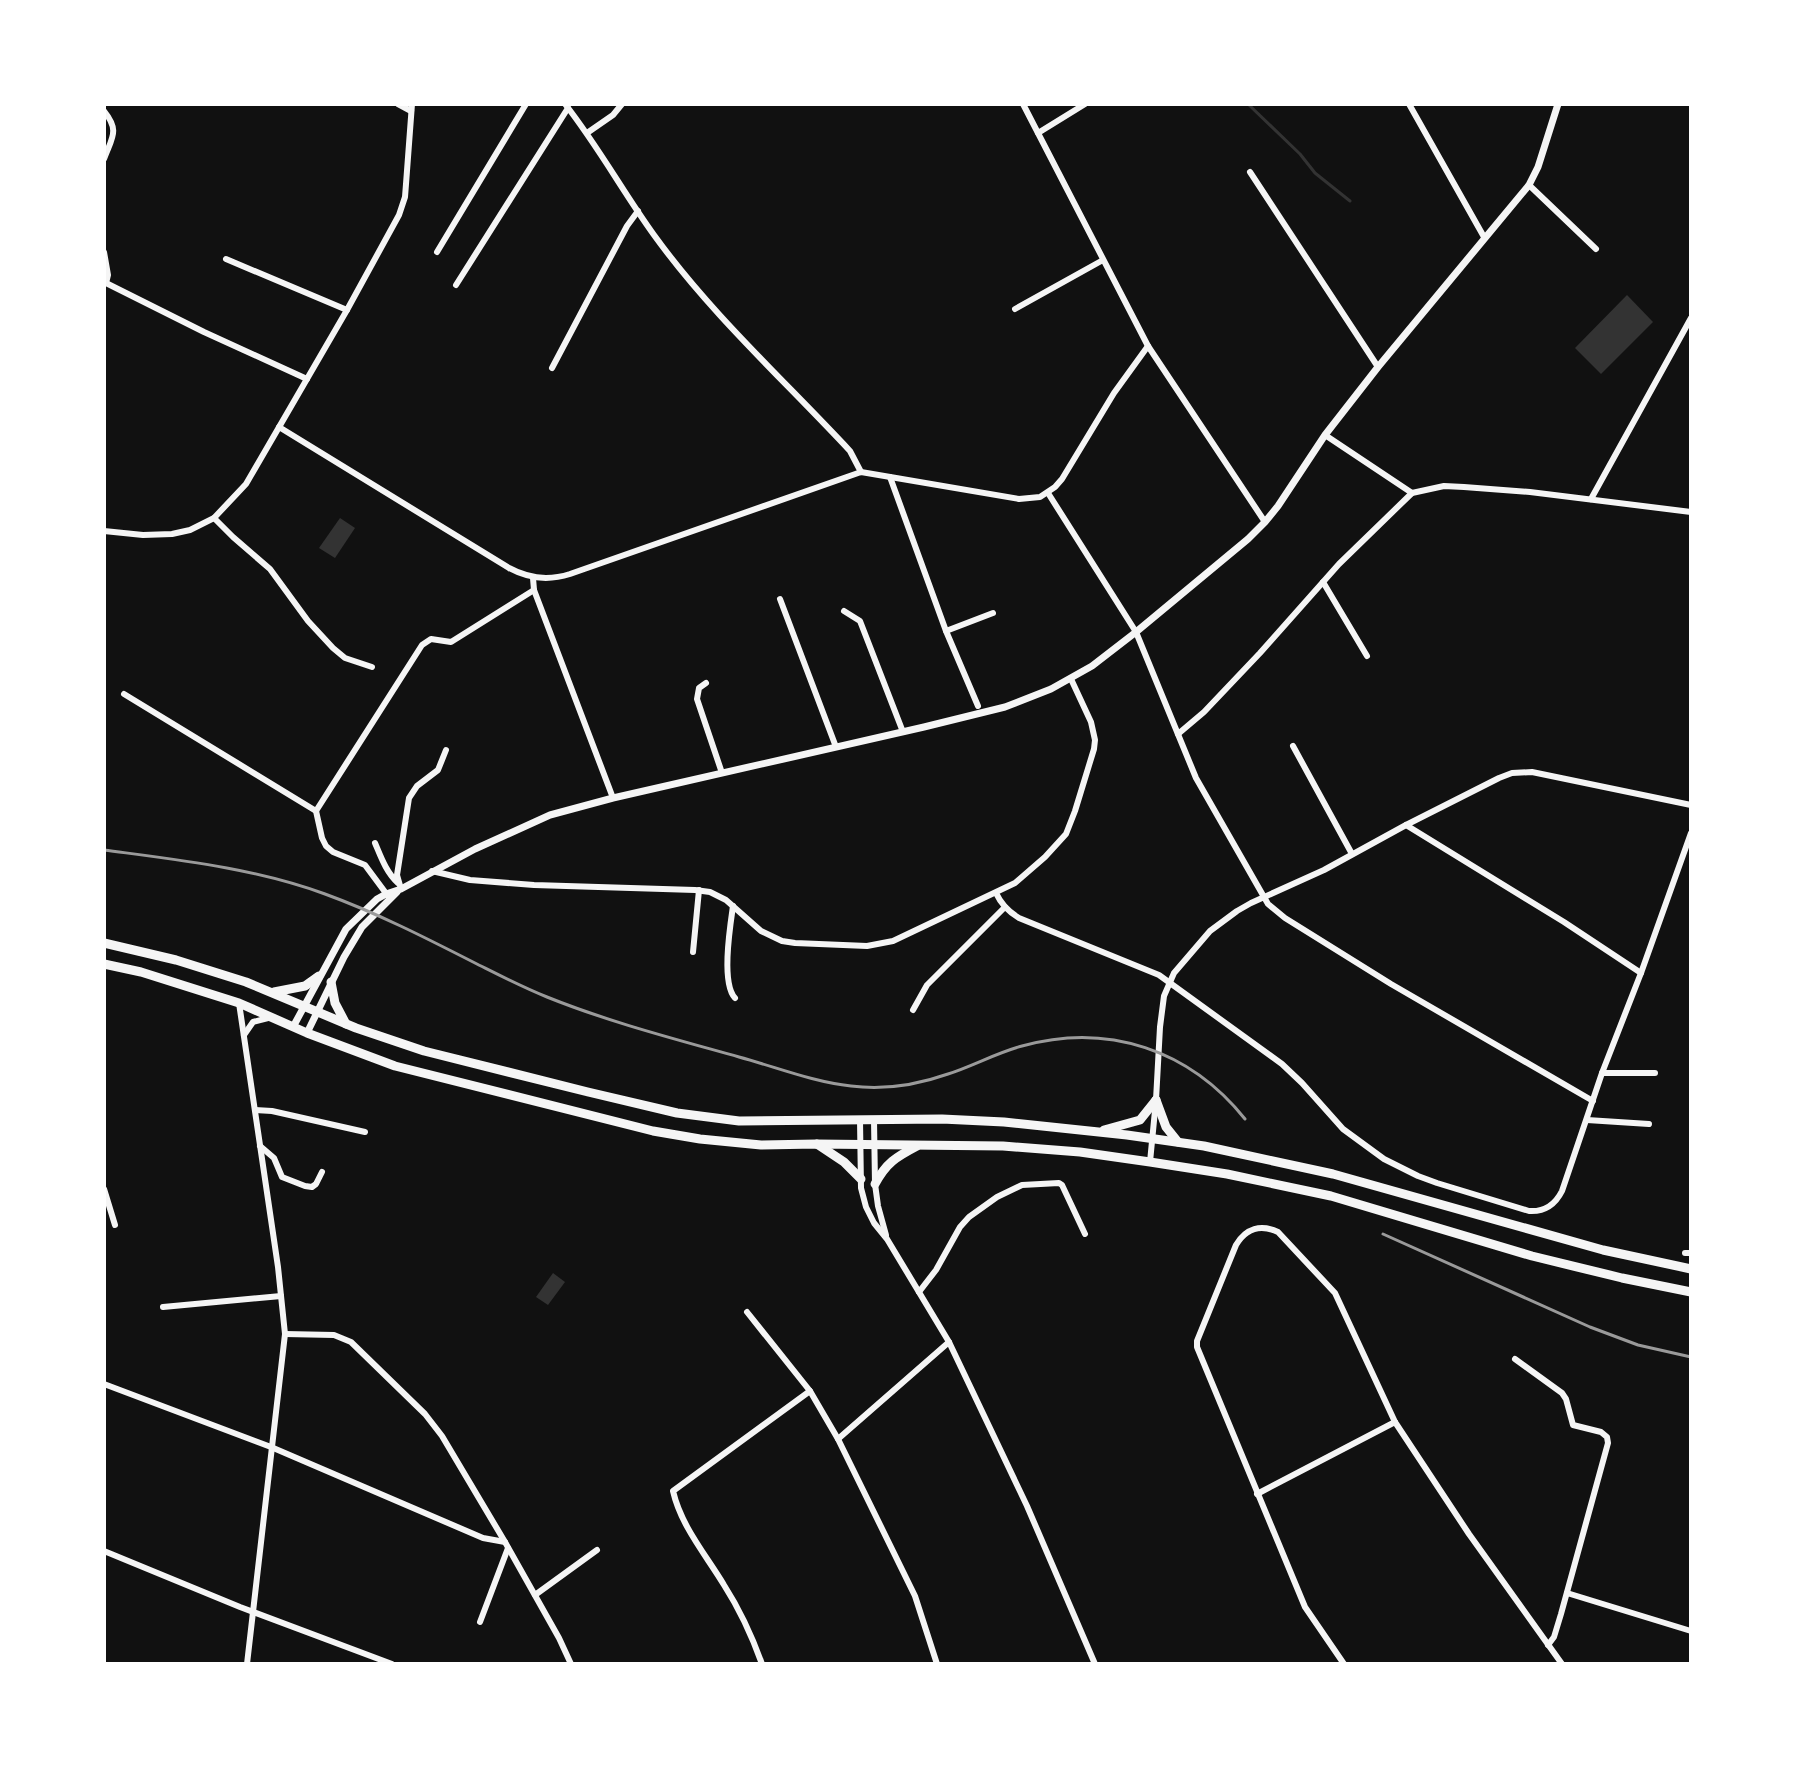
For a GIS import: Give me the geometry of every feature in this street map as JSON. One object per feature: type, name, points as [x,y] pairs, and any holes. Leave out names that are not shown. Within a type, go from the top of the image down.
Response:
[{"type":"main road","points":[[104,943],[176,960],[246,982],[316,1013],[424,1051],[677,1113],[739,1121],[942,1119],[1004,1122],[1153,1138],[1333,1174],[1603,1250],[1691,1269]]},
{"type":"main road","points":[[104,964],[141,972],[239,1003],[395,1066],[653,1131],[748,1144],[1003,1146],[1150,1162],[1227,1174],[1331,1196],[1532,1256],[1691,1292]]},
{"type":"main road","points":[[270,993],[298,989],[319,976]]},
{"type":"main road","points":[[331,982],[335,1003],[346,1024]]},
{"type":"main road","points":[[1097,1131],[1140,1120],[1156,1100]]},
{"type":"main road","points":[[1156,1100],[1166,1127],[1178,1142]]},
{"type":"main road","points":[[816,1144],[844,1162],[861,1179]]},
{"type":"main road","points":[[875,1184],[895,1158],[920,1145]]},
{"type":"street","points":[[104,531],[143,535],[190,530],[214,518],[246,484],[347,310],[402,206],[411,107],[398,104]]},
{"type":"street","points":[[437,252],[526,104]]},
{"type":"street","points":[[587,133],[613,115],[622,104]]},
{"type":"street","points":[[1023,104],[1148,346],[1265,522]]},
{"type":"street","points":[[1038,133],[1085,104]]},
{"type":"street","points":[[1409,104],[1484,237]]},
{"type":"street","points":[[307,1033],[348,950],[362,927],[388,896],[400,886],[550,815],[1005,707],[1071,679],[1092,666],[1265,522],[1325,435],[1378,367],[1529,185],[1538,167],[1558,104]]},
{"type":"street","points":[[456,285],[567,106],[654,235],[715,311],[850,451],[861,472]]},
{"type":"street","points":[[104,111],[113,121],[114,132],[104,159]]},
{"type":"street","points":[[1250,172],[1378,367]]},
{"type":"street","points":[[1529,185],[1596,249]]},
{"type":"street","points":[[552,368],[627,226],[638,211]]},
{"type":"street","points":[[104,252],[108,272],[105,282],[191,326],[307,379]]},
{"type":"street","points":[[226,259],[347,310]]},
{"type":"street","points":[[1015,309],[1103,260]]},
{"type":"street","points":[[1591,499],[1691,318]]},
{"type":"street","points":[[279,427],[509,568],[533,578],[561,576],[861,472],[1019,499],[1048,493],[1062,479],[1114,393],[1148,346]]},
{"type":"street","points":[[1325,435],[1412,493]]},
{"type":"street","points":[[890,477],[946,631],[978,706]]},
{"type":"street","points":[[1178,734],[1204,712],[1323,582],[1412,493],[1454,487],[1591,499],[1691,512]]},
{"type":"street","points":[[1048,493],[1136,632],[1196,778],[1263,898],[1277,913],[1308,933],[1593,1101]]},
{"type":"street","points":[[214,518],[270,569],[308,621],[333,648],[345,658],[372,667]]},
{"type":"street","points":[[533,578],[534,590],[613,798]]},
{"type":"street","points":[[1323,582],[1367,656]]},
{"type":"street","points":[[388,896],[365,865],[326,846],[316,811],[422,645],[431,639],[451,642],[534,590]]},
{"type":"street","points":[[780,599],[836,747]]},
{"type":"street","points":[[844,611],[860,621],[903,732]]},
{"type":"street","points":[[946,631],[993,613]]},
{"type":"street","points":[[432,871],[470,880],[534,885],[699,890],[726,900],[761,931],[782,941],[867,946],[893,941],[996,893],[1026,875],[1066,834],[1095,740],[1091,722],[1071,679]]},
{"type":"street","points":[[706,683],[699,688],[697,699],[722,773]]},
{"type":"street","points":[[124,694],[316,811]]},
{"type":"street","points":[[1293,746],[1352,854]]},
{"type":"street","points":[[400,886],[400,852],[409,798],[417,786],[438,770],[446,750]]},
{"type":"street","points":[[1150,1162],[1164,996],[1180,964],[1210,931],[1237,911],[1296,884],[1499,778],[1522,771],[1691,805]]},
{"type":"street","points":[[1406,825],[1641,973]]},
{"type":"street","points":[[996,893],[1005,907],[1019,918],[1159,975],[1282,1064],[1343,1129],[1384,1159],[1437,1183],[1529,1211],[1545,1209],[1558,1199],[1691,833]]},
{"type":"street","points":[[375,843],[386,868],[400,886]]},
{"type":"street","points":[[693,952],[699,890]]},
{"type":"street","points":[[293,1027],[346,929],[369,905],[388,896]]},
{"type":"street","points":[[733,906],[728,979],[735,998]]},
{"type":"street","points":[[913,1010],[927,985],[1005,907]]},
{"type":"street","points":[[239,1003],[285,1334],[247,1664]]},
{"type":"street","points":[[244,1035],[253,1022],[273,1018]]},
{"type":"street","points":[[1602,1073],[1655,1073]]},
{"type":"street","points":[[255,1110],[365,1132]]},
{"type":"street","points":[[860,1120],[861,1179],[866,1207],[949,1342],[1027,1506],[1095,1664]]},
{"type":"street","points":[[874,1120],[875,1184],[887,1239]]},
{"type":"street","points":[[1587,1120],[1649,1124]]},
{"type":"street","points":[[260,1146],[274,1158],[280,1176],[285,1179],[312,1187],[322,1172]]},
{"type":"street","points":[[919,1292],[969,1217],[997,1197],[1022,1185],[1059,1183],[1085,1234]]},
{"type":"street","points":[[104,1189],[115,1225]]},
{"type":"street","points":[[1344,1664],[1305,1607],[1197,1347],[1236,1245],[1242,1236],[1262,1227],[1273,1229],[1282,1236],[1331,1287],[1395,1422],[1469,1534],[1562,1664]]},
{"type":"street","points":[[163,1307],[281,1296]]},
{"type":"street","points":[[747,1312],[810,1391],[838,1439],[915,1596],[937,1664]]},
{"type":"street","points":[[285,1334],[334,1335],[345,1339],[356,1346],[425,1414],[442,1436],[507,1545],[571,1664]]},
{"type":"street","points":[[838,1439],[949,1342]]},
{"type":"street","points":[[1515,1359],[1562,1393],[1573,1425],[1605,1434],[1608,1443],[1554,1637],[1548,1645]]},
{"type":"street","points":[[104,1384],[271,1447],[483,1538],[507,1545]]},
{"type":"street","points":[[762,1664],[739,1610],[695,1539],[673,1491],[810,1391]]},
{"type":"street","points":[[1257,1494],[1395,1422]]},
{"type":"street","points":[[480,1622],[507,1545]]},
{"type":"street","points":[[535,1595],[597,1550]]},
{"type":"street","points":[[104,1551],[392,1664]]},
{"type":"street","points":[[1567,1593],[1691,1631]]},
{"type":"shaded area","points":[[1627,295],[1653,322],[1601,374],[1575,348]]},
{"type":"shaded area","points":[[340,518],[355,528],[335,558],[319,548]]},
{"type":"shaded area","points":[[553,1273],[565,1282],[548,1305],[536,1297]]},
{"type":"waterway","points":[[1248,104],[1300,154],[1315,173],[1350,201]]},
{"type":"railway","points":[[104,850],[216,866],[298,885],[344,901],[570,1006],[642,1030],[823,1081],[863,1087],[912,1084],[948,1074],[1003,1052],[1054,1039],[1116,1040],[1173,1059],[1199,1075],[1245,1119]]},
{"type":"railway","points":[[1383,1234],[1590,1327],[1638,1345],[1691,1357]]}]
